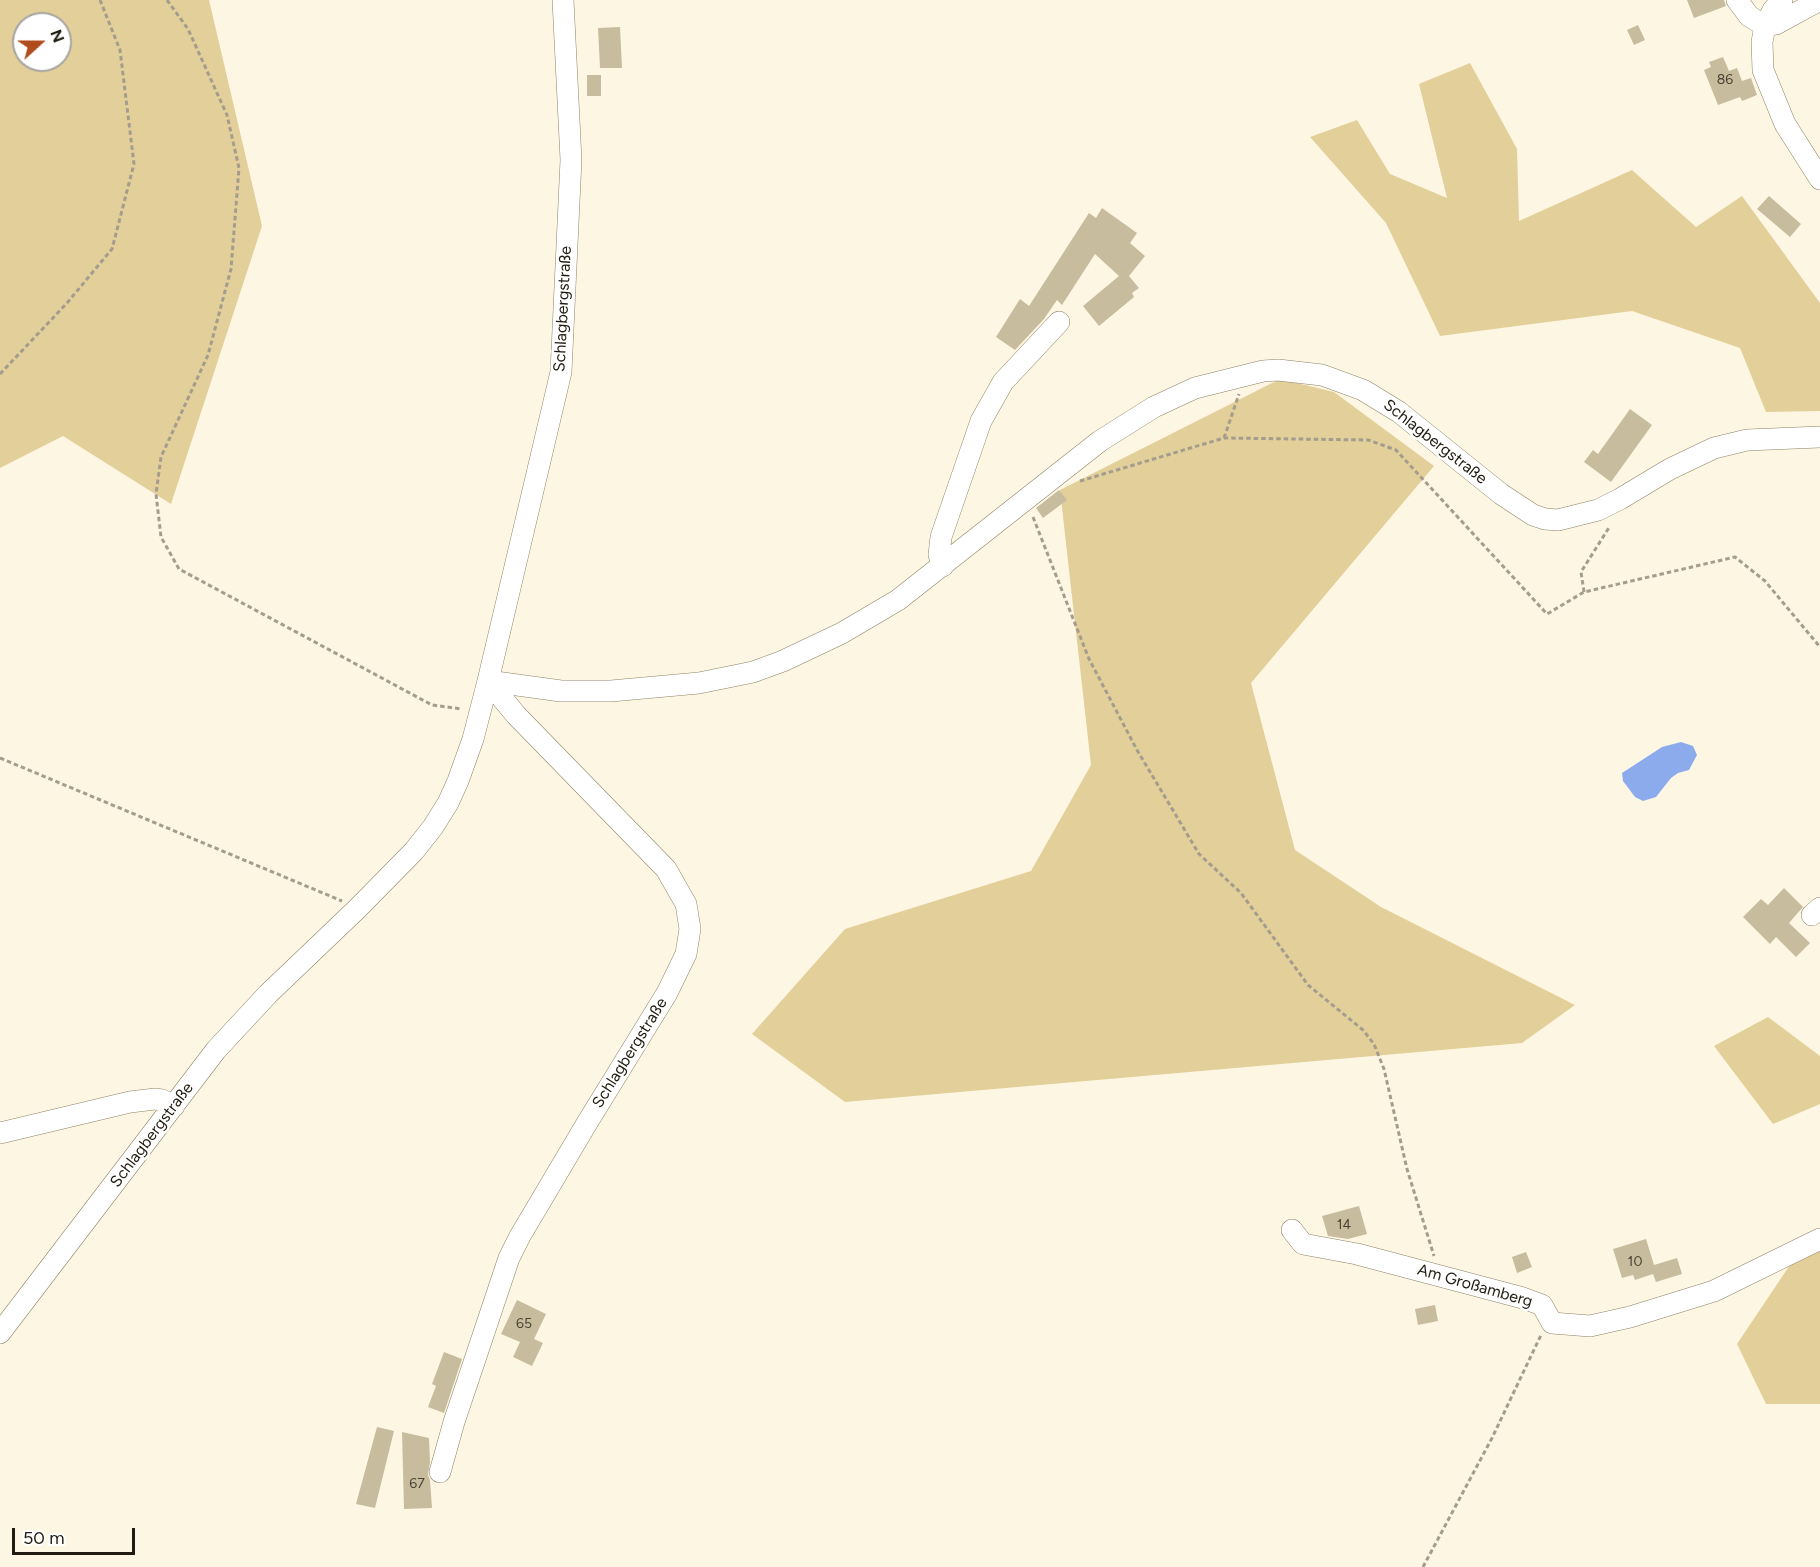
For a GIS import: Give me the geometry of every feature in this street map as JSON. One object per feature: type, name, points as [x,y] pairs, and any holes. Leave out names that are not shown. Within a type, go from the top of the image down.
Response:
[{"type":"street","name":"Schlagbergstraße","points":[[0,1333],[216,1050],[238,1025],[414,851],[448,803],[466,760],[488,681],[561,372],[571,160],[563,0]]},
{"type":"street","points":[[1737,0],[1749,16],[1765,26],[1776,24],[1820,0]]},
{"type":"street","points":[[1782,0],[1773,10],[1765,26],[1762,56],[1769,87],[1785,124],[1820,179]]},
{"type":"street","points":[[943,566],[939,555],[941,537],[981,421],[1003,382],[1059,322]]},
{"type":"street","name":"Schlagbergstraße","points":[[488,681],[561,691],[611,691],[699,683],[753,672],[783,661],[842,633],[898,600],[1100,441],[1154,407],[1195,388],[1247,374],[1278,370],[1302,372],[1322,375],[1363,390],[1399,412],[1500,494],[1533,514],[1558,520],[1584,514],[1620,499],[1670,469],[1714,448],[1747,441],[1820,437]]},
{"type":"street","name":"Schlagbergstraße","points":[[440,1472],[454,1422],[509,1257],[587,1123],[668,993],[686,954],[690,929],[686,904],[666,869],[524,723],[488,681]]},
{"type":"street","points":[[0,1133],[130,1102],[154,1099],[174,1106]]},
{"type":"street","name":"Am Großamberg","points":[[1292,1230],[1303,1244],[1357,1254],[1523,1298],[1542,1305],[1552,1323]]},
{"type":"street","points":[[1552,1323],[1590,1326],[1630,1317],[1714,1291],[1820,1239]]},
{"type":"path","points":[[0,374],[67,303],[112,249],[134,164],[120,50],[100,0]]},
{"type":"path","points":[[167,0],[188,29],[227,115],[239,168],[231,269],[208,355],[161,457],[156,494],[161,537],[179,569],[432,705],[479,712]]},
{"type":"path","points":[[1224,438],[1247,374]]},
{"type":"path","points":[[1077,482],[1224,438],[1368,440],[1396,450],[1547,614],[1584,592],[1735,557],[1765,581],[1820,647]]},
{"type":"path","points":[[1032,495],[1031,510],[1036,529],[1089,659],[1137,750],[1199,854],[1241,893],[1308,985],[1363,1030],[1374,1044],[1384,1069],[1407,1169],[1440,1275]]},
{"type":"path","points":[[1584,592],[1581,572],[1615,518],[1620,499]]},
{"type":"path","points":[[0,758],[358,908]]},
{"type":"path","points":[[1423,1567],[1492,1438],[1537,1340],[1552,1323]]},
{"type":"shaded area","points":[[0,0],[209,0],[262,226],[171,504],[63,436],[0,468]]},
{"type":"shaded area","points":[[1470,63],[1517,149],[1519,221],[1632,170],[1696,227],[1742,196],[1820,303],[1820,411],[1766,412],[1740,348],[1632,311],[1440,336],[1386,223],[1310,137],[1357,120],[1390,174],[1447,198],[1419,84]]},
{"type":"shaded area","points":[[1280,379],[1334,392],[1434,466],[1251,683],[1295,850],[1381,907],[1575,1005],[1522,1043],[845,1102],[752,1034],[845,929],[1031,871],[1091,765],[1060,490]]},
{"type":"shaded area","points":[[1768,1017],[1820,1056],[1820,1104],[1773,1124],[1714,1046]]},
{"type":"shaded area","points":[[1820,1229],[1820,1404],[1766,1404],[1737,1344],[1812,1232]]},
{"type":"water","points":[[1681,742],[1693,746],[1697,755],[1689,770],[1671,778],[1656,797],[1643,801],[1635,797],[1623,781],[1622,773],[1662,747]]},
{"type":"building","points":[[1687,0],[1724,0],[1726,6],[1694,18]]},
{"type":"building","points":[[1638,25],[1645,40],[1634,45],[1627,30]]},
{"type":"building","points":[[620,27],[622,68],[600,68],[598,28]]},
{"type":"building","points":[[1723,57],[1729,71],[1737,68],[1742,81],[1751,78],[1757,95],[1742,101],[1740,97],[1718,105],[1704,70],[1711,67],[1709,62]]},
{"type":"building","points":[[587,75],[601,75],[601,96],[587,96]]},
{"type":"building","points":[[1769,196],[1801,224],[1790,237],[1757,209]]},
{"type":"building","points":[[1102,208],[1137,233],[1130,243],[1145,256],[1129,276],[1139,288],[1132,293],[1134,297],[1099,326],[1083,306],[1119,276],[1095,254],[1062,305],[1057,300],[1044,319],[1015,350],[996,337],[1020,299],[1029,306],[1089,213],[1096,218]]},
{"type":"building","points":[[1630,409],[1652,425],[1611,482],[1584,462],[1593,450],[1598,454]]},
{"type":"building","points":[[1059,490],[1067,500],[1043,518],[1036,508]]},
{"type":"building","points":[[1784,888],[1803,907],[1789,923],[1810,943],[1796,957],[1776,937],[1770,944],[1743,917],[1761,899],[1768,905]]},
{"type":"building","points":[[1359,1206],[1367,1234],[1348,1239],[1328,1236],[1322,1216]]},
{"type":"building","points":[[1646,1239],[1654,1265],[1677,1258],[1682,1274],[1656,1282],[1653,1274],[1635,1280],[1633,1275],[1622,1278],[1613,1249]]},
{"type":"building","points":[[1526,1252],[1532,1267],[1517,1273],[1512,1257]]},
{"type":"building","points":[[517,1300],[546,1314],[534,1339],[543,1343],[532,1366],[513,1357],[520,1342],[501,1334]]},
{"type":"building","points":[[1435,1305],[1438,1321],[1418,1325],[1415,1309]]},
{"type":"building","points":[[444,1352],[462,1359],[444,1413],[428,1407],[436,1386],[432,1384]]},
{"type":"building","points":[[377,1427],[394,1431],[375,1508],[356,1504]]},
{"type":"building","points":[[402,1432],[429,1438],[428,1475],[432,1508],[404,1509]]}]
